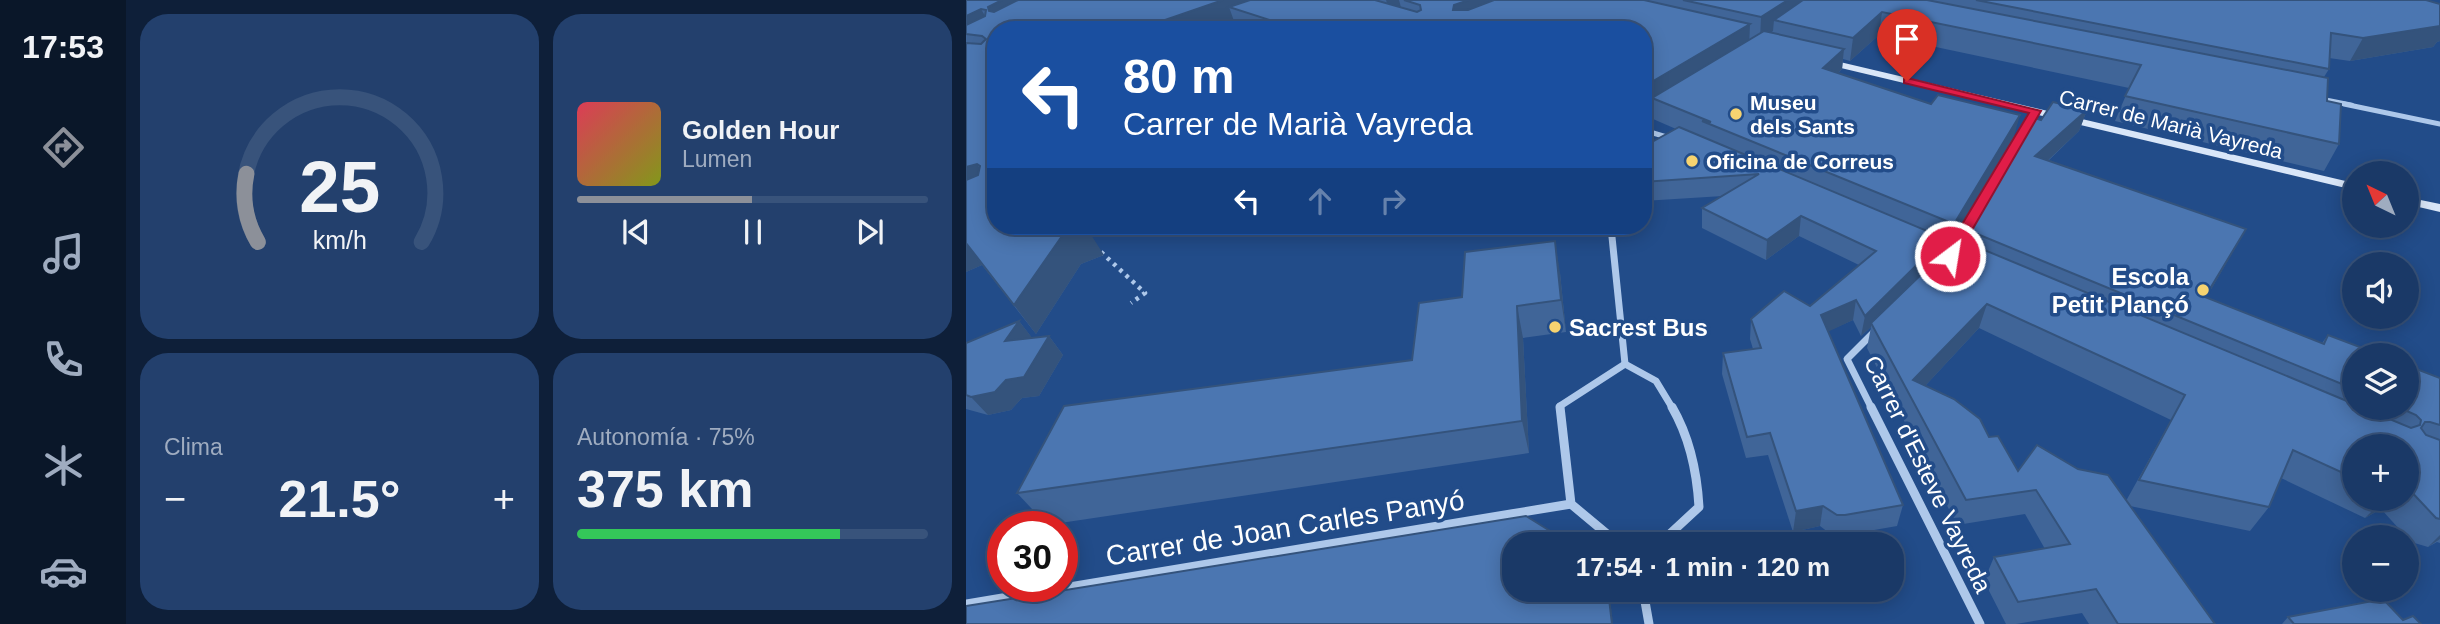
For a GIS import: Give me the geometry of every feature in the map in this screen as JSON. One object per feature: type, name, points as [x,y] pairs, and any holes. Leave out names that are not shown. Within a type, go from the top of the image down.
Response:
[{"type":"main road","name":"Carrer de Marià Vayreda","points":[[1814,59],[2342,184]]},
{"type":"main road","points":[[2419,203],[2440,208]]},
{"type":"street","points":[[1248,21],[1253,19]]},
{"type":"street","points":[[2304,96],[2440,124]]},
{"type":"street","points":[[1652,113],[1666,104]]},
{"type":"street","points":[[2029,122],[2035,111]]},
{"type":"street","points":[[1652,133],[1677,140]]},
{"type":"street","points":[[1950,256],[1976,211]]},
{"type":"street","points":[[1612,235],[1625,364]]},
{"type":"street","name":"Carrer d'Esteve Vayreda","points":[[1884,321],[1847,359],[1980,624]]},
{"type":"street","points":[[1605,532],[1571,504],[1560,406],[1625,364]]},
{"type":"street","points":[[1625,364],[1656,381],[1681,422],[1698,472],[1699,508],[1672,532]]},
{"type":"street","name":"Carrer de Joan Carles Panyó","points":[[966,604],[1571,504]]},
{"type":"street","points":[[1645,602],[1649,624]]},
{"type":"path","points":[[1094,245],[1145,293],[1131,303]]},
{"type":"building","points":[[966,0],[1002,0],[988,7],[989,11],[994,12],[1018,0],[1223,0],[1162,21],[987,21],[987,235],[1065,235],[1014,305],[966,243],[966,180],[978,175],[980,166],[977,164],[966,167],[966,43],[981,44],[986,39],[966,34],[966,25],[985,16],[986,10],[981,9],[966,16]]},
{"type":"building","points":[[1250,0],[1375,0],[1417,12],[1421,10],[1420,5],[1404,0],[1469,0],[1454,5],[1453,10],[1468,10],[1494,0],[1644,0],[1750,24],[1652,82],[1652,21],[1273,21],[1229,7]]},
{"type":"building","points":[[1683,0],[1788,0],[1761,17]]},
{"type":"building","points":[[1803,0],[1927,0],[2328,78],[2327,101],[2341,104],[2339,144],[2125,96],[2141,65],[1882,12],[1853,38],[1774,20]]},
{"type":"building","points":[[1976,0],[2426,0],[2440,4],[2440,26],[2363,38],[2331,33],[2329,69]]},
{"type":"building","points":[[1764,31],[1844,49],[1823,68],[1931,104],[1938,95],[2020,115],[1954,224],[1652,98]]},
{"type":"building","points":[[2053,102],[2087,110],[2035,156],[2246,229],[2205,297],[2324,344],[2328,335],[2349,343],[2342,343],[2342,384],[1965,229],[2031,117],[2041,120]]},
{"type":"building","points":[[1679,127],[1944,238],[1865,316],[1856,300],[1821,315],[1903,505],[1845,515],[1837,515],[1823,506],[1796,511],[1770,433],[1747,437],[1723,353],[1761,348],[1751,319],[1784,291],[1810,306],[1876,251],[1801,216],[1767,240],[1702,208],[1759,174],[1652,181],[1652,142]]},
{"type":"building","points":[[1958,239],[2342,399],[2342,420],[2392,420],[2411,428],[2420,425],[2419,370],[2440,378],[2440,425],[2425,422],[2421,428],[2426,435],[2440,440],[2440,519],[2419,500],[2419,434],[2342,434],[2342,472],[2293,450],[2269,507],[2139,480],[2185,395],[1987,304],[1913,380],[1954,399],[1980,419],[1989,437],[1998,436],[2018,471],[2037,445],[2078,469],[2108,475],[2215,624],[2118,624],[2096,589],[2018,602],[1994,557],[2070,544],[2036,490],[1966,500],[1871,323]]},
{"type":"building","points":[[1555,241],[1561,300],[1517,306],[1522,421],[1017,493],[1064,406],[1412,360],[1419,303],[1462,297],[1465,252]]},
{"type":"building","points":[[1019,321],[1005,341],[1049,336],[1024,377],[1006,380],[995,392],[971,397],[966,395],[966,343]]},
{"type":"building","points":[[1526,516],[1552,532],[1502,532],[1502,602],[1609,602],[1612,624],[966,624],[966,606],[991,602],[1078,602],[1078,588]]},
{"type":"building","points":[[2367,602],[2386,602],[2403,620],[2413,616],[2421,624],[2294,624],[2288,617]]},
{"type":"place","name":"Museu dels Sants","points":[[1736,114]]},
{"type":"place","name":"Oficina de Correus","points":[[1692,161]]},
{"type":"place","name":"Escola Petit Plançó","points":[[2203,290]]},
{"type":"place","name":"Sacrest Bus","points":[[1555,327]]},
{"type":"route","points":[[1907,81],[2035,111],[1950,256]]}]
